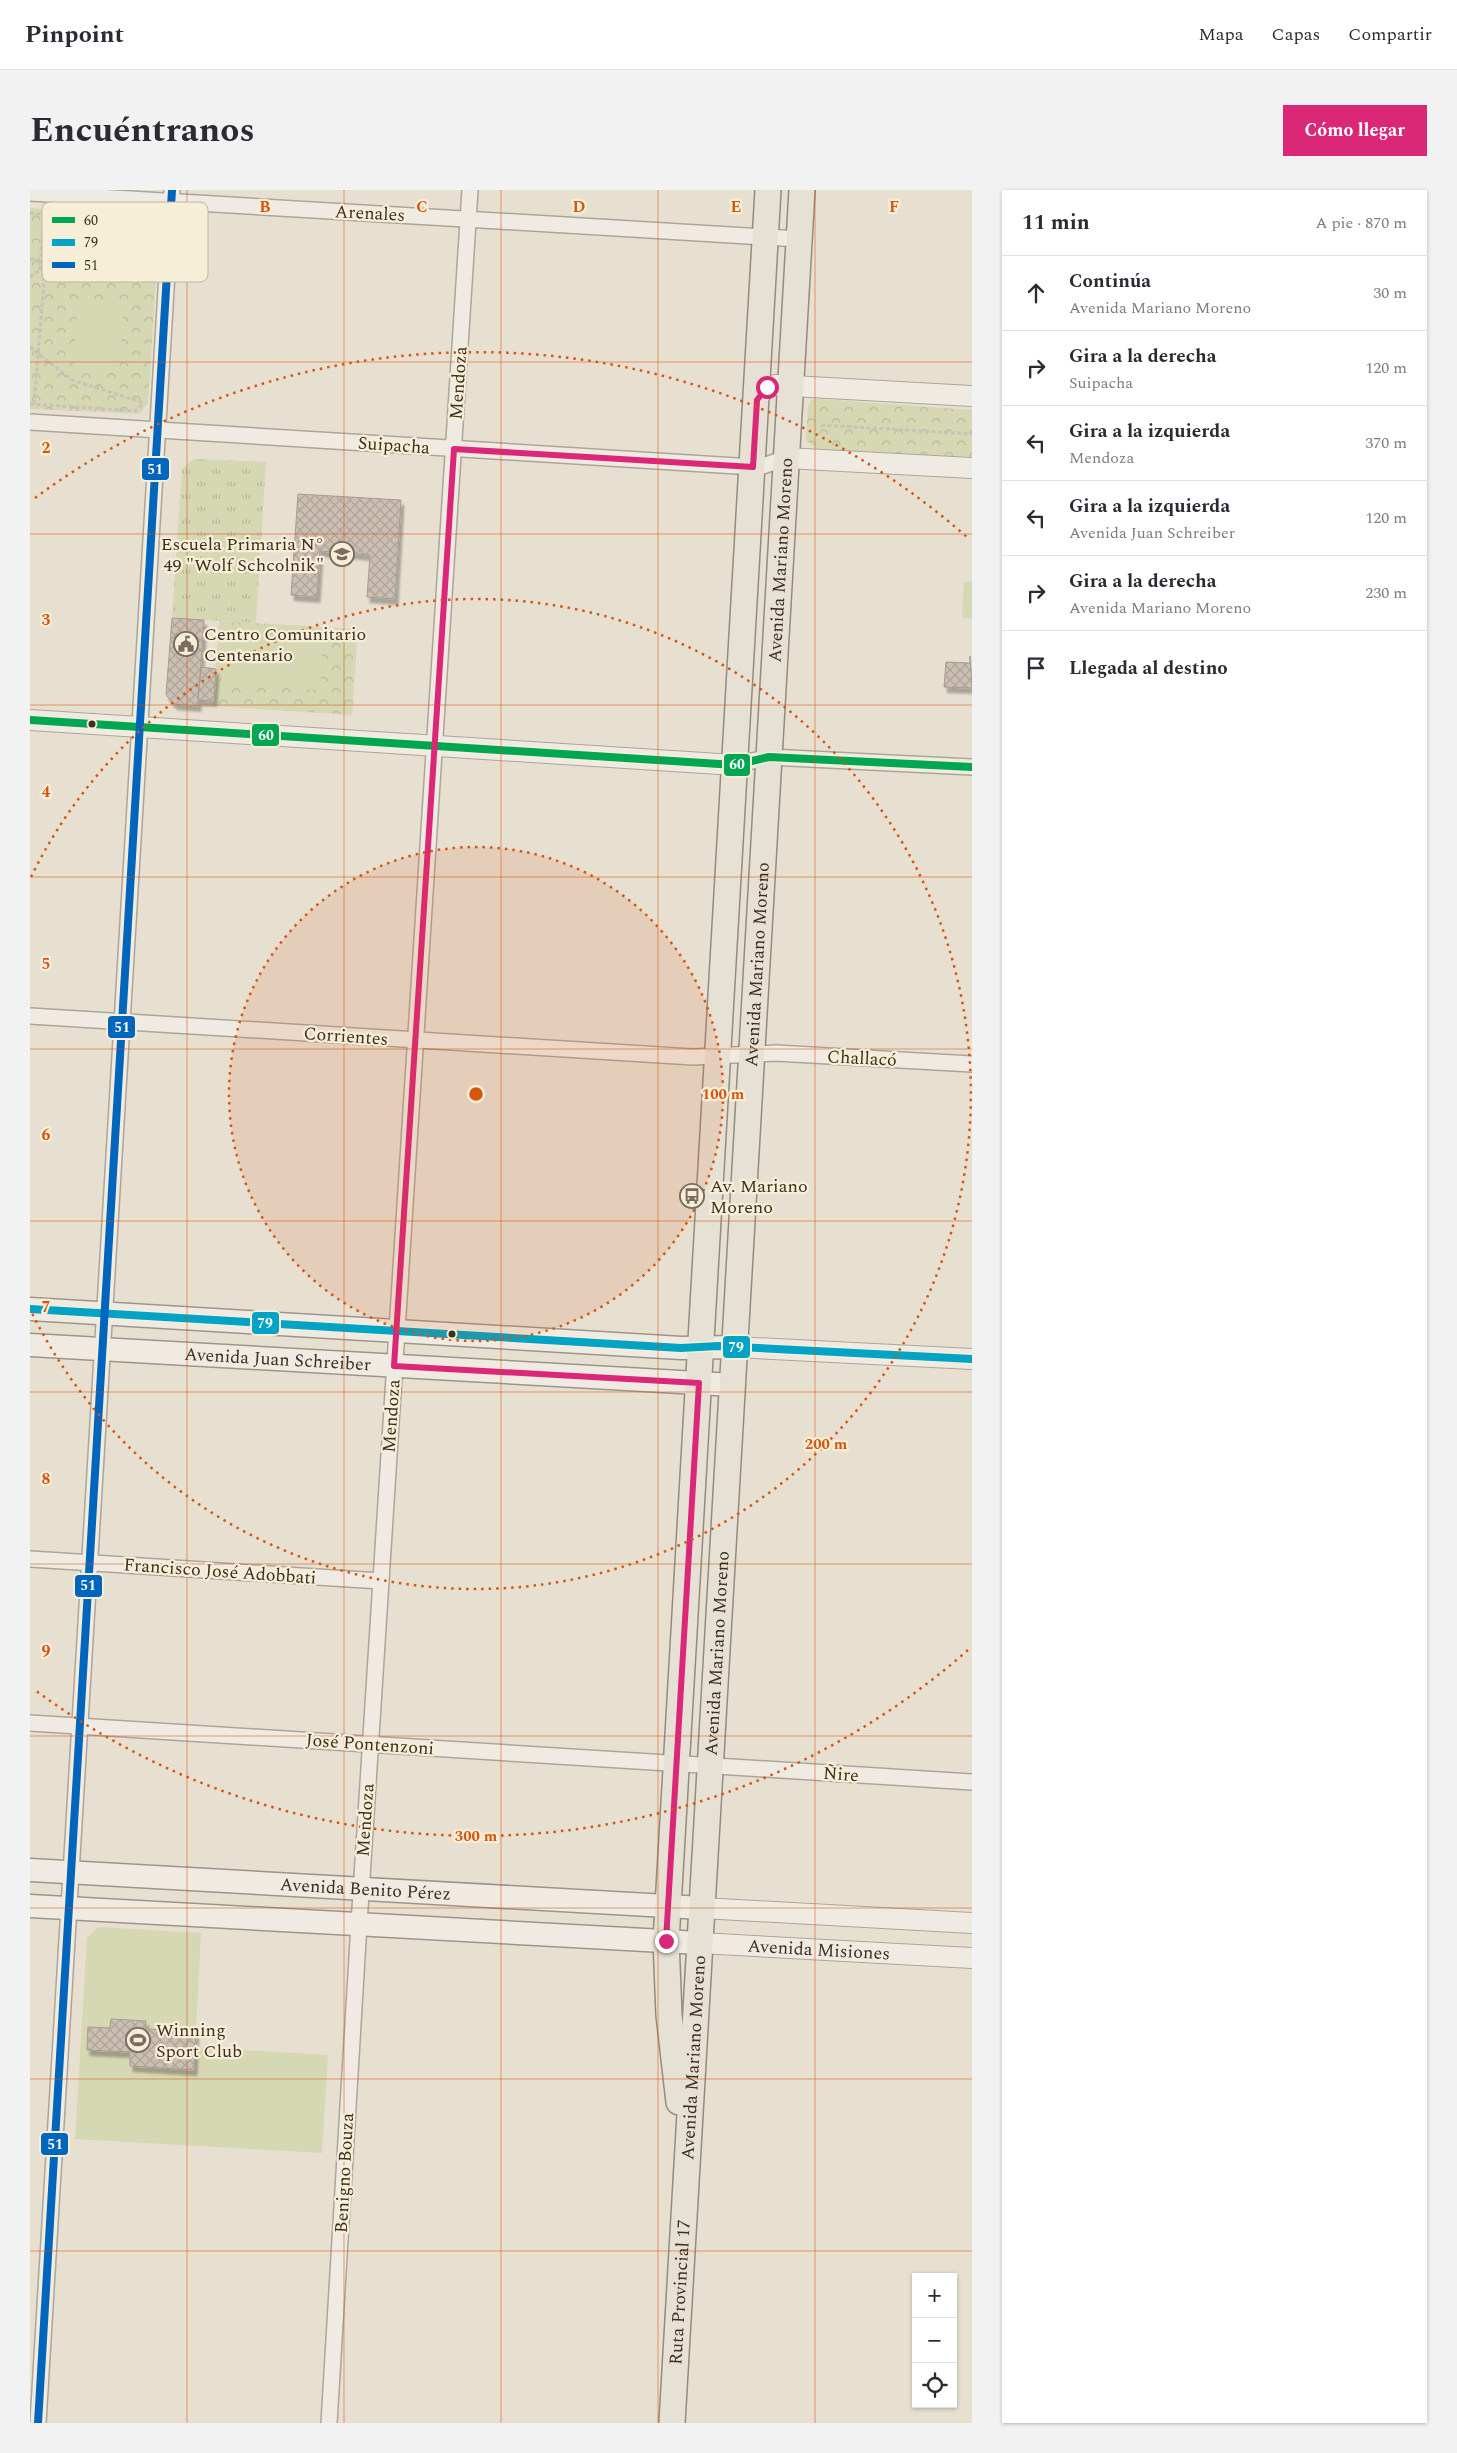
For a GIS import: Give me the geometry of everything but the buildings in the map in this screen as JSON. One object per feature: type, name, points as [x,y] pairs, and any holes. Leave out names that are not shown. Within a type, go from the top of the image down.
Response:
[{"type":"main road","name":"Avenida Mariano Moreno","points":[[687,2161],[669,2015],[666,1941],[768,190]]},
{"type":"main road","name":"Avenida Mariano Moreno","points":[[687,2161],[802,190]]},
{"type":"main road","name":"Avenida Juan Schreiber","points":[[30,1309],[681,1348],[735,1347]]},
{"type":"main road","name":"Avenida Juan Schreiber","points":[[30,1345],[733,1385]]},
{"type":"main road","name":"Avenida Benito Pérez","points":[[30,1870],[702,1908]]},
{"type":"main road","name":"Avenida Benito Pérez","points":[[30,1906],[666,1941]]},
{"type":"main road","name":"Avenida Misiones","points":[[666,1941],[700,1943]]},
{"type":"main road","name":"Ruta Provincial 17","points":[[672,2423],[687,2161]]},
{"type":"street","name":"Mendoza","points":[[358,1924],[470,190]]},
{"type":"street","name":"Arenales","points":[[30,193],[171,196],[468,219],[799,239]]},
{"type":"street","points":[[38,2423],[166,282]]},
{"type":"street","points":[[757,400],[767,387],[790,386],[972,396]]},
{"type":"street","name":"Suipacha","points":[[30,422],[753,467],[763,466],[786,458]]},
{"type":"street","points":[[786,458],[972,468]]},
{"type":"street","points":[[30,720],[736,765],[760,757],[769,757],[972,767]]},
{"type":"street","name":"Corrientes","points":[[30,1016],[718,1058],[752,1055]]},
{"type":"street","name":"Challacó","points":[[752,1055],[776,1053],[972,1064]]},
{"type":"street","points":[[735,1347],[972,1359]]},
{"type":"street","name":"Francisco José Adobbati","points":[[30,1559],[381,1581]]},
{"type":"street","name":"José Pontenzoni","points":[[30,1723],[711,1766]]},
{"type":"street","name":"Ñire","points":[[711,1766],[972,1782]]},
{"type":"street","name":"Avenida Misiones","points":[[702,1908],[972,1923]]},
{"type":"street","name":"Benigno Bouza","points":[[329,2423],[358,1924]]},
{"type":"street","name":"Avenida Misiones","points":[[700,1943],[972,1958]]},
{"type":"path","points":[[42,245],[38,353],[32,404],[135,411],[144,403],[144,394]]},
{"type":"path","points":[[30,259],[41,260]]},
{"type":"path","points":[[30,277],[42,269]]},
{"type":"path","points":[[30,347],[72,380],[144,403]]},
{"type":"path","points":[[821,425],[972,434]]},
{"type":"green space","points":[[30,208],[42,209],[42,282],[156,282],[148,403],[140,414],[30,409]]},
{"type":"green space","points":[[78,301],[124,304],[119,371],[73,368]]},
{"type":"green space","points":[[811,400],[972,410],[972,457],[816,449],[806,440],[808,406]]},
{"type":"green space","points":[[193,459],[266,462],[256,623],[172,618],[182,469]]},
{"type":"green space","points":[[964,582],[972,582],[972,618],[962,618]]},
{"type":"green space","points":[[219,621],[358,629],[352,715],[213,706]]},
{"type":"green space","points":[[225,632],[323,638],[320,690],[221,684]]},
{"type":"green space","name":"Winning Sport Club","points":[[98,1927],[201,1933],[195,2047],[328,2055],[322,2153],[75,2139],[87,1938]]},
{"type":"transit line","name":"51","points":[[171,202],[172,190]]},
{"type":"transit line","name":"51","points":[[38,2423],[166,282]]},
{"type":"transit line","name":"60","points":[[30,720],[735,765],[769,757],[972,767]]},
{"type":"transit line","name":"79","points":[[30,1309],[681,1348],[718,1346],[972,1359]]},
{"type":"place","name":"Escuela Primaria N° 49 \"Wolf Schcolnik\"","points":[[342,554]]},
{"type":"place","name":"Centro Comunitario Centenario","points":[[186,644]]},
{"type":"place","name":"Av. Mariano Moreno","points":[[692,1196]]},
{"type":"place","name":"Winning Sport Club","points":[[138,2040]]},
{"type":"route","points":[[666,1941],[699,1383],[394,1366],[454,449],[753,467],[757,400],[763,389],[767,387]]}]
